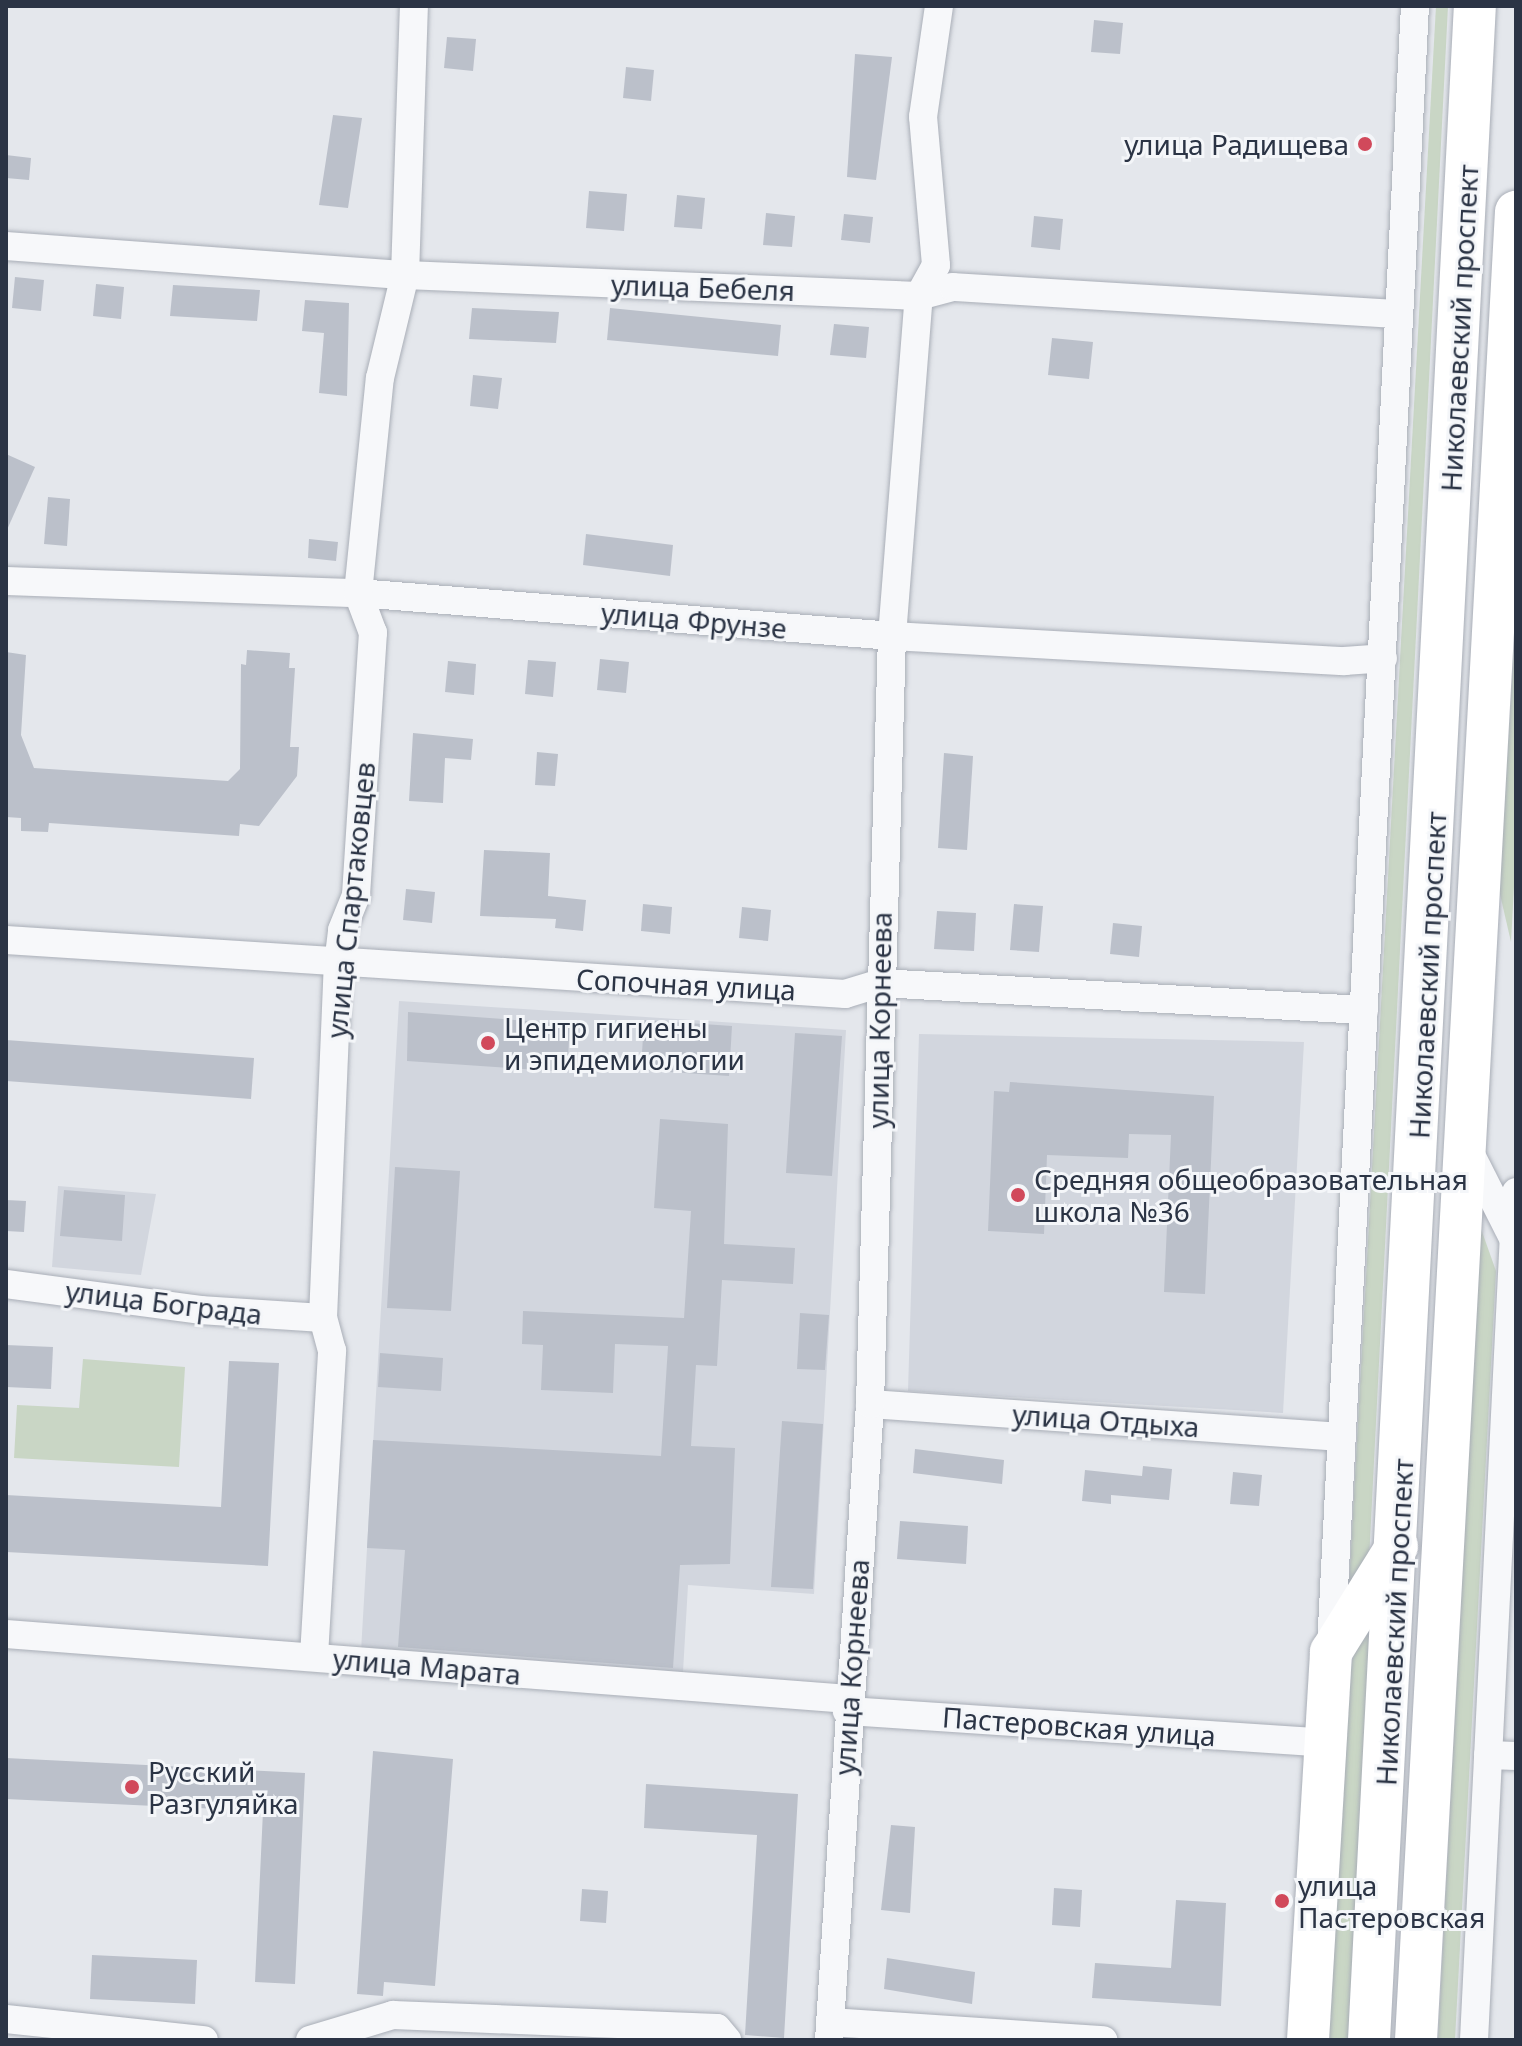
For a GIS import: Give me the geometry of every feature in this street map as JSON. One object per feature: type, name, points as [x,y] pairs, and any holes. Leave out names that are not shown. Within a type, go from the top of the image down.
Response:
[{"type":"main road","name":"Николаевский проспект","points":[[1369,2040],[1399,1542],[1475,6]]},
{"type":"main road","name":"Николаевский проспект","points":[[1416,2040],[1462,1137],[1516,212]]},
{"type":"main road","points":[[1308,2040],[1323,1743],[1331,1652],[1399,1542]]},
{"type":"street","name":"улица Спартаковцев","points":[[314,1656],[332,1351],[323,1318],[338,964],[342,930],[356,895],[373,633],[358,593],[380,378],[405,275],[414,6]]},
{"type":"street","name":"улица Корнеева","points":[[830,2031],[847,1705],[870,1404],[892,636],[919,296],[936,265],[923,117],[939,6]]},
{"type":"street","points":[[1331,1652],[1415,6]]},
{"type":"street","name":"улица Бебеля","points":[[6,246],[405,275],[919,296],[953,287],[1398,314]]},
{"type":"street","name":"улица Фрунзе","points":[[6,581],[358,593],[892,636],[1344,661],[1383,658]]},
{"type":"street","name":"Сопочная улица","points":[[6,940],[338,964],[845,994],[880,983],[1364,1010]]},
{"type":"street","points":[[1462,1137],[1513,1237]]},
{"type":"street","points":[[1474,2040],[1488,1755],[1509,1458],[1516,1192]]},
{"type":"street","name":"улица Бограда","points":[[6,1284],[200,1310],[323,1318]]},
{"type":"street","name":"улица Отдыха","points":[[870,1404],[1342,1437]]},
{"type":"street","name":"улица Марата","points":[[6,1634],[314,1656],[847,1705]]},
{"type":"street","name":"Пастеровская улица","points":[[847,1705],[1323,1743]]},
{"type":"street","points":[[1488,1755],[1516,1756]]},
{"type":"street","points":[[310,2040],[393,2015],[717,2028],[727,2040]]},
{"type":"street","points":[[6,2019],[204,2040]]},
{"type":"street","points":[[830,2031],[1103,2040]]},
{"type":"shaded area","points":[[399,1001],[846,1030],[814,1594],[688,1585],[683,1672],[361,1651]]},
{"type":"shaded area","points":[[919,1034],[1304,1042],[1283,1413],[908,1391]]},
{"type":"shaded area","points":[[58,1186],[156,1194],[141,1275],[52,1267]]},
{"type":"green space","points":[[1436,6],[1448,6],[1369,1560],[1349,1586]]},
{"type":"green space","points":[[1515,632],[1516,850],[1511,942],[1499,890]]},
{"type":"green space","points":[[1480,1226],[1496,1271],[1455,2040],[1438,2040]]},
{"type":"green space","points":[[83,1359],[185,1367],[179,1467],[14,1458],[17,1405],[79,1408]]},
{"type":"green space","points":[[1382,1603],[1353,2040],[1329,2040],[1350,1668],[1362,1626]]},
{"type":"building","points":[[1094,20],[1123,23],[1120,54],[1091,52]]},
{"type":"building","points":[[447,37],[476,39],[473,71],[444,68]]},
{"type":"building","points":[[855,54],[892,57],[876,180],[847,177]]},
{"type":"building","points":[[626,67],[654,70],[651,101],[623,98]]},
{"type":"building","points":[[333,115],[362,118],[348,208],[319,205]]},
{"type":"building","points":[[6,155],[31,158],[29,180],[6,178]]},
{"type":"building","points":[[589,191],[627,194],[624,231],[586,228]]},
{"type":"building","points":[[677,195],[705,198],[702,229],[674,227]]},
{"type":"building","points":[[766,213],[795,216],[792,247],[763,245]]},
{"type":"building","points":[[844,214],[873,217],[870,243],[841,240]]},
{"type":"building","points":[[1034,216],[1063,219],[1060,250],[1031,247]]},
{"type":"building","points":[[15,277],[44,280],[41,311],[12,308]]},
{"type":"building","points":[[96,284],[124,287],[121,319],[93,316]]},
{"type":"building","points":[[173,285],[260,290],[257,321],[170,316]]},
{"type":"building","points":[[305,300],[349,303],[347,396],[319,393],[324,333],[302,331]]},
{"type":"building","points":[[472,308],[559,312],[556,343],[469,339]]},
{"type":"building","points":[[610,308],[781,325],[778,356],[607,340]]},
{"type":"building","points":[[834,324],[869,327],[866,358],[830,355]]},
{"type":"building","points":[[1052,338],[1093,342],[1089,379],[1048,375]]},
{"type":"building","points":[[473,375],[502,378],[498,409],[470,406]]},
{"type":"building","points":[[6,454],[35,467],[6,532]]},
{"type":"building","points":[[48,497],[70,499],[67,546],[44,544]]},
{"type":"building","points":[[586,534],[673,545],[670,576],[583,565]]},
{"type":"building","points":[[309,539],[338,542],[336,561],[308,558]]},
{"type":"building","points":[[247,650],[290,653],[289,668],[295,668],[290,747],[299,747],[297,776],[259,826],[240,824],[239,836],[49,823],[48,832],[21,831],[21,818],[6,817],[6,652],[26,655],[21,735],[34,768],[228,781],[240,769],[241,664],[246,665]]},
{"type":"building","points":[[600,659],[629,662],[626,693],[597,690]]},
{"type":"building","points":[[528,660],[556,662],[553,697],[525,694]]},
{"type":"building","points":[[448,661],[476,664],[474,695],[445,692]]},
{"type":"building","points":[[413,733],[473,739],[471,760],[445,758],[443,803],[409,801]]},
{"type":"building","points":[[537,752],[558,754],[555,786],[535,785]]},
{"type":"building","points":[[944,753],[973,756],[967,850],[938,848]]},
{"type":"building","points":[[484,850],[550,853],[548,896],[586,900],[583,931],[555,928],[556,919],[480,916]]},
{"type":"building","points":[[406,889],[435,892],[432,923],[403,920]]},
{"type":"building","points":[[643,904],[672,907],[670,934],[641,931]]},
{"type":"building","points":[[1014,904],[1043,906],[1039,952],[1010,950]]},
{"type":"building","points":[[742,907],[771,910],[768,941],[739,938]]},
{"type":"building","points":[[937,911],[976,913],[974,951],[934,949]]},
{"type":"building","points":[[1113,923],[1142,926],[1139,957],[1110,954]]},
{"type":"building","name":"Центр гигиены и эпидемиологии","points":[[408,1012],[570,1024],[567,1072],[407,1061]]},
{"type":"building","points":[[644,1020],[732,1026],[729,1076],[641,1070]]},
{"type":"building","points":[[795,1033],[842,1036],[832,1176],[786,1173]]},
{"type":"building","points":[[6,1040],[254,1058],[251,1099],[6,1081]]},
{"type":"building","name":"Средняя общеобразовательная школа №36","points":[[1010,1082],[1214,1096],[1205,1294],[1164,1292],[1171,1135],[1129,1134],[1128,1158],[1047,1155],[1044,1234],[988,1231],[994,1091],[1009,1092]]},
{"type":"building","points":[[660,1119],[728,1124],[724,1244],[795,1248],[793,1284],[722,1280],[717,1366],[696,1365],[691,1446],[735,1448],[730,1564],[680,1565],[673,1668],[398,1647],[405,1550],[367,1548],[373,1440],[661,1456],[668,1346],[615,1344],[613,1393],[541,1390],[543,1345],[522,1344],[523,1311],[684,1318],[691,1211],[654,1208]]},
{"type":"building","points":[[395,1167],[460,1171],[451,1311],[387,1308]]},
{"type":"building","points":[[64,1190],[125,1195],[122,1241],[60,1236]]},
{"type":"building","points":[[6,1200],[26,1201],[24,1232],[6,1231]]},
{"type":"building","points":[[800,1313],[829,1315],[825,1370],[797,1369]]},
{"type":"building","points":[[6,1345],[53,1347],[51,1389],[6,1387]]},
{"type":"building","points":[[380,1353],[443,1358],[441,1391],[378,1387]]},
{"type":"building","points":[[229,1361],[279,1363],[268,1566],[6,1552],[6,1495],[221,1507]]},
{"type":"building","points":[[782,1421],[823,1424],[813,1589],[771,1587]]},
{"type":"building","points":[[915,1449],[1004,1460],[1002,1484],[913,1473]]},
{"type":"building","points":[[1143,1466],[1172,1469],[1169,1500],[1111,1495],[1111,1504],[1082,1501],[1085,1470],[1142,1476]]},
{"type":"building","points":[[1233,1472],[1262,1475],[1259,1506],[1230,1504]]},
{"type":"building","points":[[900,1521],[968,1526],[966,1564],[897,1559]]},
{"type":"building","points":[[373,1751],[453,1759],[435,1986],[384,1982],[383,1996],[357,1994]]},
{"type":"building","points":[[6,1758],[305,1773],[295,1984],[255,1982],[263,1811],[6,1799]]},
{"type":"building","points":[[646,1784],[798,1794],[784,2038],[745,2035],[757,1835],[644,1828]]},
{"type":"building","points":[[891,1825],[915,1827],[910,1913],[881,1910]]},
{"type":"building","points":[[1054,1888],[1082,1890],[1080,1927],[1052,1925]]},
{"type":"building","points":[[582,1889],[608,1891],[606,1923],[580,1921]]},
{"type":"building","points":[[1176,1900],[1226,1903],[1221,2006],[1092,1998],[1095,1963],[1171,1968]]},
{"type":"building","points":[[92,1955],[197,1960],[195,2004],[90,1999]]},
{"type":"building","points":[[887,1958],[975,1972],[972,2004],[884,1989]]},
{"type":"place","name":"улица Радищева","points":[[1365,144]]},
{"type":"place","name":"Центр гигиены и эпидемиологии","points":[[488,1043]]},
{"type":"place","name":"Средняя общеобразовательная школа №36","points":[[1018,1195]]},
{"type":"place","name":"Русский Разгуляйка","points":[[132,1787]]},
{"type":"place","name":"улица Пастеровская","points":[[1282,1901]]}]
